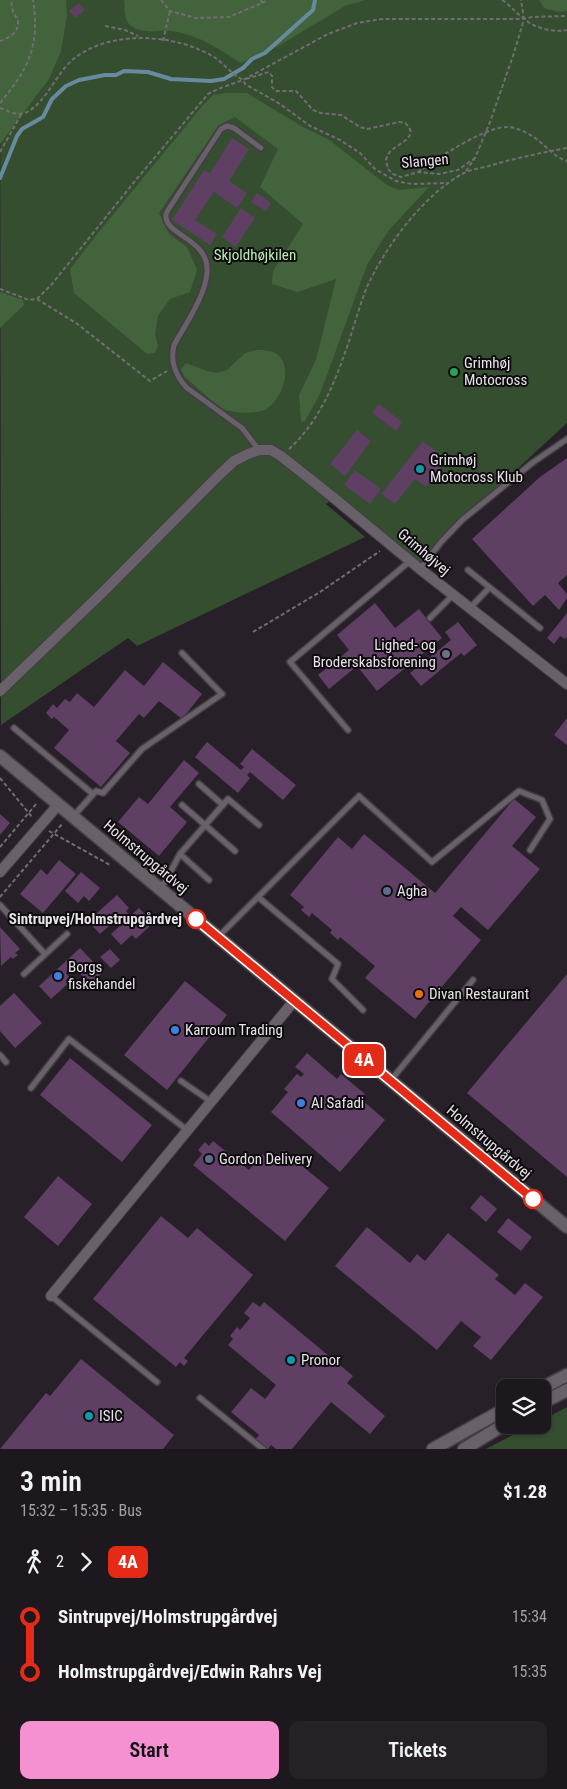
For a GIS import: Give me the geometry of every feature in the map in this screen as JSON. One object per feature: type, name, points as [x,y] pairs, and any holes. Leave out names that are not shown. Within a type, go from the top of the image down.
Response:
[{"type":"street","name":"Grimhøjvej","points":[[260,450],[271,450],[281,456],[420,569],[567,684]]},
{"type":"street","points":[[0,692],[234,461],[260,450]]},
{"type":"street","name":"Holmstrupgårdvej","points":[[0,756],[58,805],[75,814],[294,1002],[567,1227]]},
{"type":"street","points":[[0,872],[58,805]]},
{"type":"street","points":[[51,1296],[210,1101],[294,1002]]},
{"type":"street","points":[[551,1383],[567,1375]]},
{"type":"street","points":[[551,1398],[567,1390]]},
{"type":"street","points":[[433,1449],[496,1414]]},
{"type":"street","points":[[464,1449],[496,1429]]},
{"type":"lane","points":[[260,450],[242,428],[187,388],[173,367],[172,355],[174,346],[204,288],[208,273],[207,259],[198,248],[169,225],[166,218],[168,210],[221,129],[227,126],[234,128],[262,148]]},
{"type":"lane","points":[[420,569],[441,542],[462,520],[532,464],[567,439]]},
{"type":"lane","points":[[348,730],[290,662],[410,561]]},
{"type":"lane","points":[[468,570],[540,628]]},
{"type":"lane","points":[[469,608],[489,588]]},
{"type":"lane","points":[[430,618],[453,595]]},
{"type":"lane","points":[[75,814],[96,790],[103,793],[142,749],[222,694],[182,654]]},
{"type":"lane","points":[[14,728],[94,794]]},
{"type":"lane","points":[[200,784],[223,804]]},
{"type":"lane","points":[[218,937],[358,796],[432,862],[519,791],[542,800],[550,819],[530,850]]},
{"type":"lane","points":[[159,888],[165,882],[180,854],[228,799],[259,825]]},
{"type":"lane","points":[[182,805],[234,851]]},
{"type":"lane","points":[[180,854],[209,880]]},
{"type":"lane","points":[[258,897],[338,964],[332,979],[364,1010]]},
{"type":"lane","points":[[0,905],[45,954]]},
{"type":"lane","points":[[24,974],[67,934]]},
{"type":"lane","points":[[390,1081],[473,980]]},
{"type":"lane","points":[[31,1088],[70,1039],[188,1130]]},
{"type":"lane","points":[[0,1055],[6,1062]]},
{"type":"lane","points":[[181,1081],[210,1101]]},
{"type":"lane","points":[[51,1296],[157,1382]]},
{"type":"lane","points":[[200,1398],[263,1449]]},
{"type":"path","points":[[0,41],[11,36],[17,28],[18,20],[13,13],[10,0]]},
{"type":"path","points":[[0,103],[17,83],[32,52],[35,17],[33,0]]},
{"type":"path","points":[[161,0],[170,11],[196,18],[229,17],[268,0]]},
{"type":"path","points":[[502,0],[510,4],[524,19],[536,26],[557,32],[567,30]]},
{"type":"path","points":[[466,172],[475,158],[486,132],[524,19],[521,0]]},
{"type":"path","points":[[163,41],[170,11]]},
{"type":"path","points":[[0,290],[30,300],[37,299],[52,284],[208,94],[243,80],[328,34],[357,23],[382,19],[524,19],[567,16]]},
{"type":"path","points":[[105,26],[125,30],[140,37],[186,45],[210,56],[243,80],[245,84],[280,104],[310,126],[340,140],[360,153],[375,169],[396,181],[412,184],[448,183]]},
{"type":"path","points":[[0,152],[14,124],[22,114],[37,104],[62,70],[78,56],[103,44],[140,37]]},
{"type":"path","name":"Slangen","points":[[243,80],[269,72],[272,76],[272,87],[276,91],[296,92],[313,110],[321,113],[341,115],[360,127],[367,129],[399,122],[405,123],[410,129],[410,134],[405,142],[388,154],[386,165],[396,176],[418,172],[439,174],[458,170],[475,158]]},
{"type":"path","points":[[0,108],[16,114],[22,114]]},
{"type":"path","points":[[418,172],[443,155],[486,132],[506,127],[515,127],[533,136],[550,151],[567,161]]},
{"type":"path","points":[[281,456],[299,440],[314,421],[326,400],[344,356],[366,289],[392,242],[432,197],[448,183],[466,172],[527,155],[567,148]]},
{"type":"path","points":[[37,299],[76,323],[150,381],[173,367]]},
{"type":"path","points":[[252,632],[320,592],[390,544]]},
{"type":"path","points":[[0,778],[40,825],[116,868]]},
{"type":"path","points":[[0,847],[28,813]]},
{"type":"path","points":[[0,897],[61,825],[75,814]]},
{"type":"green space","name":"Skjoldhøjkilen","points":[[0,0],[567,0],[567,423],[462,520],[420,569],[334,498],[326,504],[365,537],[137,646],[128,638],[1,725]]},
{"type":"green space","points":[[0,0],[66,0],[67,16],[61,51],[49,79],[0,144]]},
{"type":"green space","points":[[124,0],[365,0],[345,6],[275,48],[241,63],[208,43],[190,35],[171,31],[145,31],[135,28],[128,23]]},
{"type":"green space","points":[[539,0],[567,0],[567,11],[559,12],[544,8]]},
{"type":"green space","points":[[247,93],[301,126],[328,139],[387,185],[399,190],[429,187],[389,230],[367,265],[320,394],[305,421],[301,422],[299,395],[316,360],[336,279],[297,292],[272,284],[273,271],[303,224],[260,187],[278,149],[235,117],[219,125],[159,213],[169,234],[187,247],[197,270],[190,292],[170,299],[158,316],[155,334],[158,346],[155,353],[147,354],[74,293],[70,269],[203,105],[213,95]]},
{"type":"green space","points":[[0,292],[23,300],[24,305],[0,328]]},
{"type":"green space","points":[[256,350],[275,353],[283,361],[285,368],[285,376],[280,393],[276,400],[264,410],[250,413],[226,410],[184,376],[181,369],[186,363],[217,373],[227,370],[245,353]]},
{"type":"green space","points":[[567,1407],[567,1449],[486,1449],[515,1434],[551,1434],[551,1416]]},
{"type":"building","points":[[79,3],[85,10],[75,18],[69,11]]},
{"type":"building","points":[[232,138],[249,149],[229,181],[247,193],[237,208],[214,192],[195,220],[217,234],[210,245],[172,220],[204,170],[210,173]]},
{"type":"building","points":[[257,193],[271,203],[266,211],[251,202]]},
{"type":"building","points":[[241,208],[255,218],[236,247],[222,237]]},
{"type":"building","points":[[379,404],[402,422],[396,431],[372,413]]},
{"type":"building","points":[[357,430],[371,441],[345,476],[330,464]]},
{"type":"building","name":"Grimhøj Motocross Klub","points":[[423,441],[447,459],[426,487],[415,479],[395,504],[381,494]]},
{"type":"building","points":[[567,458],[567,575],[558,583],[567,594],[567,598],[559,610],[545,595],[533,606],[472,539],[540,477]]},
{"type":"building","points":[[355,470],[381,489],[370,504],[344,485]]},
{"type":"building","points":[[375,603],[395,628],[419,609],[442,638],[377,691],[357,666],[329,689],[318,675],[349,650],[337,635]]},
{"type":"building","points":[[567,613],[567,637],[565,639],[560,636],[554,644],[547,638]]},
{"type":"building","name":"Lighed- og Broderskabsforening","points":[[458,622],[477,645],[464,656],[461,653],[421,686],[410,673],[451,640],[445,632]]},
{"type":"building","points":[[163,662],[202,694],[182,719],[159,701],[144,718],[139,714],[116,741],[130,753],[101,787],[54,748],[69,730],[54,717],[52,719],[46,713],[53,704],[57,708],[65,699],[70,702],[77,693],[94,707],[125,670],[144,686]]},
{"type":"building","points":[[567,718],[567,745],[554,735]]},
{"type":"building","points":[[207,742],[241,770],[244,767],[240,764],[252,749],[296,785],[283,800],[250,772],[247,775],[250,778],[238,793],[195,757]]},
{"type":"building","points":[[184,760],[199,773],[170,807],[187,822],[159,856],[118,822],[139,797],[148,804]]},
{"type":"building","points":[[514,799],[536,817],[512,846],[540,869],[488,930],[461,907],[453,916],[481,940],[415,1019],[365,978],[375,966],[340,937],[338,940],[330,933],[332,930],[312,913],[309,917],[301,910],[304,907],[290,895],[338,837],[352,849],[364,834],[435,893]]},
{"type":"building","points":[[0,814],[10,823],[0,835]]},
{"type":"building","points":[[59,860],[76,874],[43,913],[20,894],[41,869],[47,875]]},
{"type":"building","points":[[81,872],[100,888],[89,901],[84,896],[78,903],[65,891]]},
{"type":"building","points":[[117,895],[129,908],[126,911],[130,916],[139,908],[153,923],[136,939],[132,935],[121,945],[111,934],[121,925],[116,920],[100,934],[88,921]]},
{"type":"building","points":[[0,927],[20,949],[15,953],[18,955],[13,959],[11,957],[1,966]]},
{"type":"building","points":[[80,948],[103,972],[90,984],[73,966],[66,973],[72,980],[51,999],[39,986]]},
{"type":"building","points":[[110,949],[120,960],[111,968],[100,957]]},
{"type":"building","points":[[567,974],[567,1177],[467,1093]]},
{"type":"building","points":[[185,981],[227,1015],[167,1090],[124,1055]]},
{"type":"building","points":[[14,993],[42,1023],[15,1048],[0,1031],[0,1006]]},
{"type":"building","points":[[307,1053],[337,1079],[341,1074],[365,1094],[361,1099],[385,1120],[340,1172],[271,1112],[288,1092],[284,1089],[297,1074],[301,1077],[304,1074],[295,1067]]},
{"type":"building","points":[[70,1058],[152,1125],[122,1162],[40,1095]]},
{"type":"building","points":[[213,1141],[249,1170],[262,1154],[272,1162],[283,1150],[329,1188],[285,1241],[193,1165],[202,1154],[198,1150],[205,1142],[209,1146]]},
{"type":"building","points":[[58,1176],[92,1204],[58,1246],[24,1217]]},
{"type":"building","points":[[481,1195],[497,1209],[486,1222],[470,1208]]},
{"type":"building","points":[[161,1216],[188,1238],[197,1228],[253,1275],[184,1358],[188,1361],[184,1366],[180,1362],[176,1367],[93,1299]]},
{"type":"building","points":[[508,1218],[532,1237],[521,1251],[497,1232]]},
{"type":"building","points":[[367,1227],[410,1263],[417,1254],[425,1261],[448,1233],[499,1275],[495,1279],[515,1295],[525,1283],[543,1297],[491,1360],[473,1346],[481,1337],[461,1321],[437,1350],[335,1266]]},
{"type":"building","name":"Pronor","points":[[253,1302],[260,1307],[264,1302],[353,1376],[347,1383],[385,1416],[370,1434],[331,1402],[292,1449],[276,1449],[271,1445],[268,1449],[264,1449],[254,1441],[259,1435],[231,1412],[251,1388],[265,1399],[276,1385],[228,1345],[233,1339],[230,1336],[237,1327],[240,1330],[250,1318],[244,1313]]},
{"type":"building","name":"ISIC","points":[[81,1359],[174,1435],[163,1449],[0,1449],[46,1393],[50,1396]]},
{"type":"waterway","points":[[0,178],[17,136],[22,129],[43,117],[52,99],[66,86],[79,80],[116,75],[124,71],[148,72],[171,79],[211,81],[224,79],[243,68],[252,59],[265,53],[313,10],[315,0]]},
{"type":"bus line","name":"4A","points":[[196,919],[533,1199]]},
{"type":"place","name":"Grimhøj Motocross","points":[[454,372]]},
{"type":"place","name":"Grimhøj Motocross Klub","points":[[420,469]]},
{"type":"place","name":"Lighed- og Broderskabsforening","points":[[446,654]]},
{"type":"place","name":"Agha","points":[[387,891]]},
{"type":"place","name":"Sintrupvej/Holmstrupgårdvej","points":[[196,919]]},
{"type":"place","name":"Borgs fiskehandel","points":[[58,976]]},
{"type":"place","name":"Divan Restaurant","points":[[419,994]]},
{"type":"place","name":"Karroum Trading","points":[[175,1030]]},
{"type":"place","name":"Al Safadi","points":[[301,1103]]},
{"type":"place","name":"Gordon Delivery","points":[[209,1159]]},
{"type":"place","name":"Pronor","points":[[291,1360]]},
{"type":"place","name":"ISIC","points":[[89,1416]]}]
